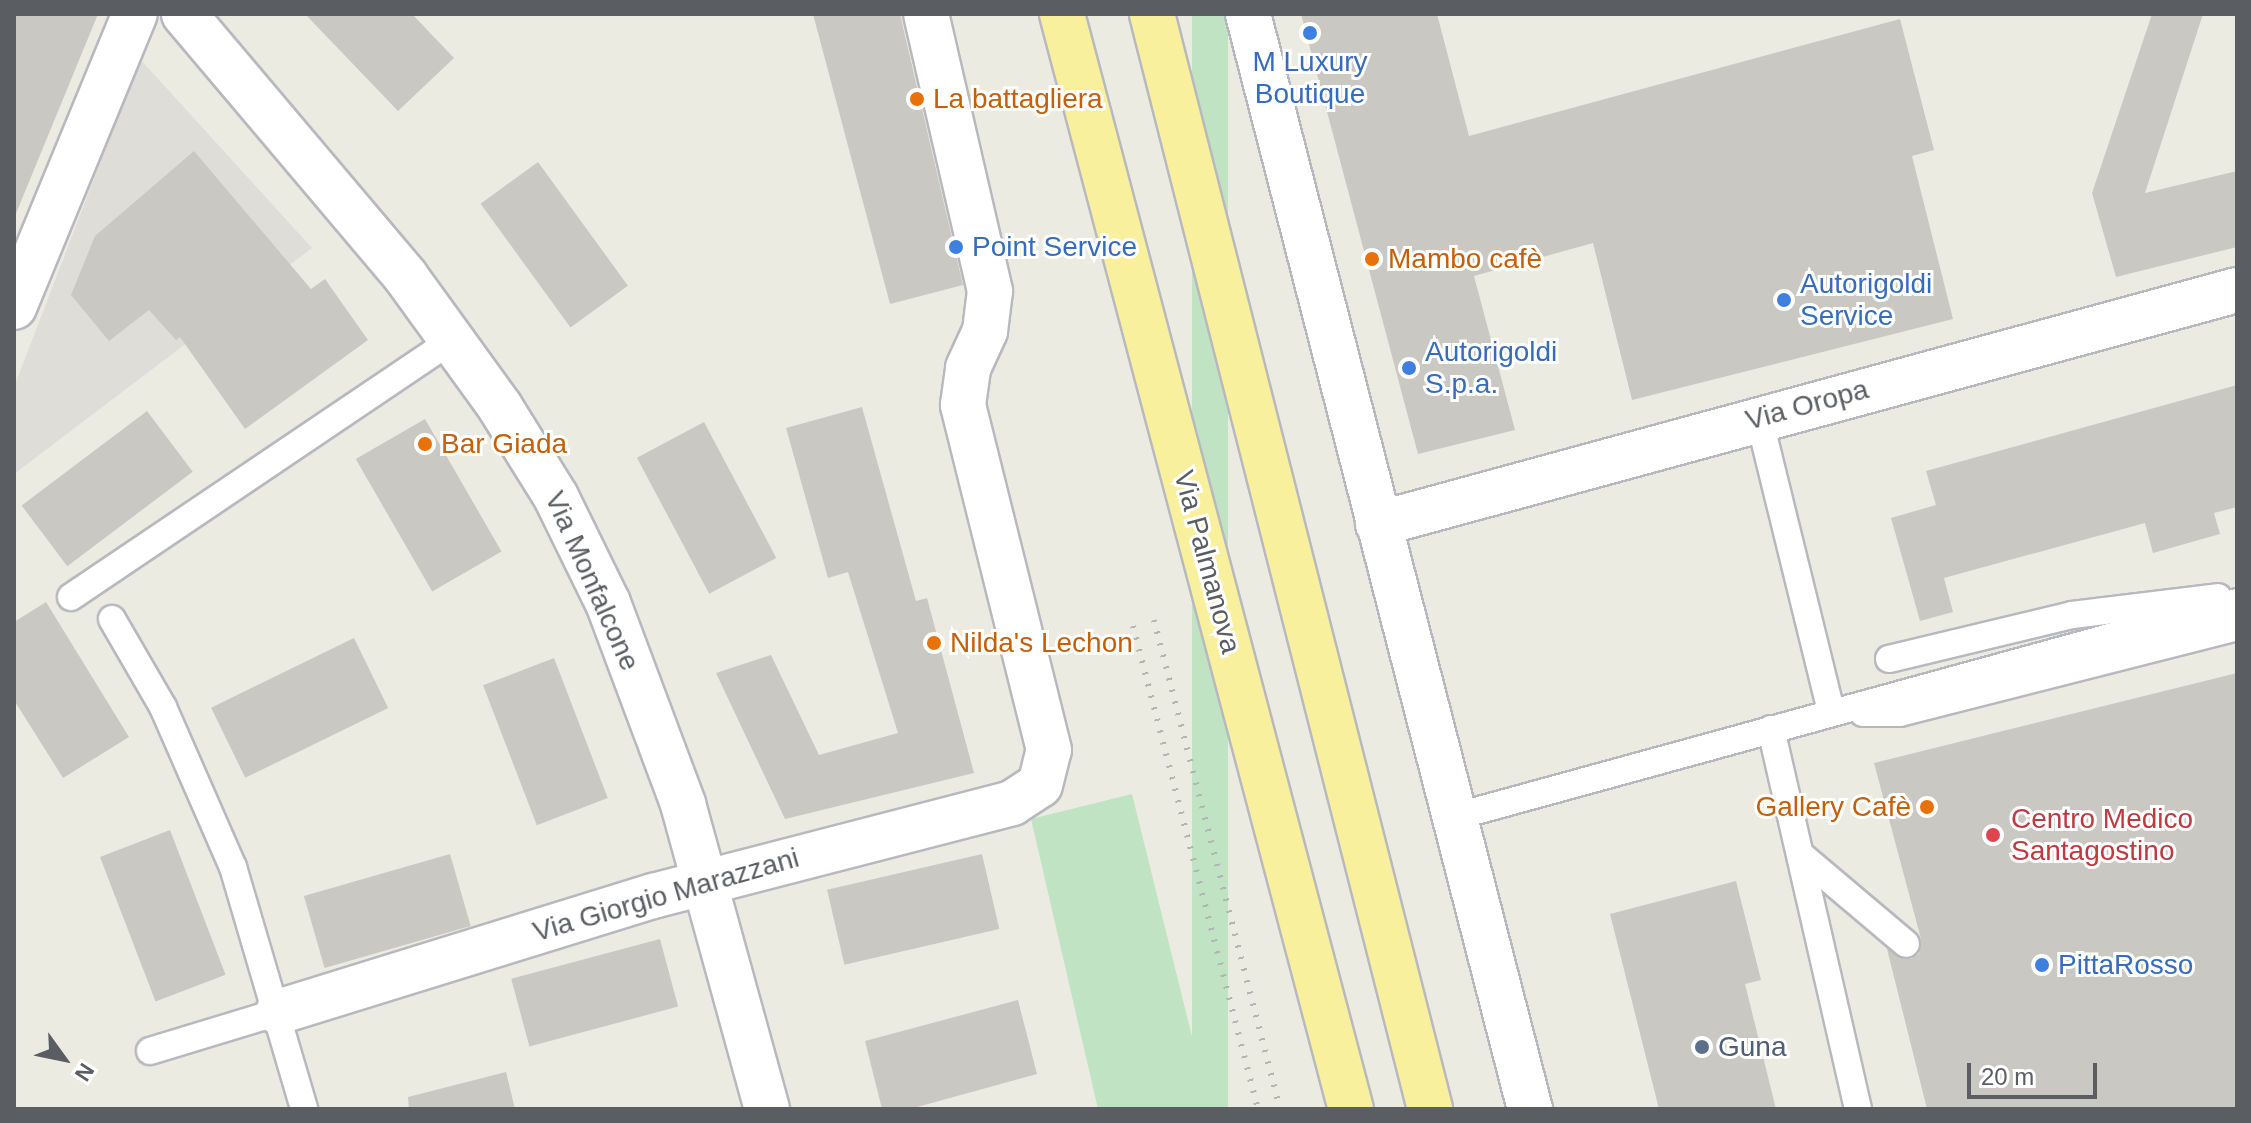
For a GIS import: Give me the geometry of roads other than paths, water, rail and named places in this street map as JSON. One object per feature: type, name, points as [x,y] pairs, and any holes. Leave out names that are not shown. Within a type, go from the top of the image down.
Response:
[{"type":"highway","name":"Via Palmanova","points":[[1062,14],[1351,1109]]},
{"type":"highway","points":[[1152,14],[1430,1109]]},
{"type":"street","points":[[14,307],[135,14]]},
{"type":"street","name":"Via Monfalcone","points":[[184,14],[371,233],[453,339],[538,466],[582,547],[622,639],[707,881],[767,1109]]},
{"type":"street","name":"Via Giorgio Marazzani","points":[[278,1012],[707,881],[1012,803],[1030,794],[1047,773],[1049,750],[963,405],[968,368],[985,331],[990,291],[926,14]]},
{"type":"street","points":[[1248,14],[1530,1109]]},
{"type":"street","name":"Via Oropa","points":[[1378,524],[2237,290]]},
{"type":"lane","points":[[71,597],[453,339]]},
{"type":"lane","points":[[1759,418],[1831,712]]},
{"type":"lane","points":[[1889,659],[2072,615],[2237,595]]},
{"type":"lane","points":[[1454,817],[2237,602]]},
{"type":"lane","points":[[112,619],[141,663],[209,809],[278,1012],[304,1109]]},
{"type":"lane","points":[[1831,712],[1900,713],[2237,627]]},
{"type":"lane","points":[[1771,729],[1858,1109]]},
{"type":"lane","points":[[1802,856],[1906,944]]},
{"type":"lane","name":"Via Giorgio Marazzani","points":[[150,1051],[278,1012]]},
{"type":"railway","points":[[1154,620],[1280,1109]]},
{"type":"railway","points":[[1133,626],[1258,1109]]},
{"type":"place","name":"M Luxury Boutique","points":[[1310,33]]},
{"type":"place","name":"La battagliera","points":[[917,99]]},
{"type":"place","name":"Point Service","points":[[956,247]]},
{"type":"place","name":"Mambo cafè","points":[[1372,259]]},
{"type":"place","name":"Autorigoldi Service","points":[[1784,300]]},
{"type":"place","name":"Autorigoldi S.p.a.","points":[[1409,368]]},
{"type":"place","name":"Bar Giada","points":[[425,444]]},
{"type":"place","name":"Nilda's Lechon","points":[[934,643]]},
{"type":"place","name":"Gallery Cafè","points":[[1927,807]]},
{"type":"place","name":"Centro Medico Santagostino","points":[[1993,835]]},
{"type":"place","name":"PittaRosso","points":[[2042,965]]},
{"type":"place","name":"Guna","points":[[1702,1047]]}]
